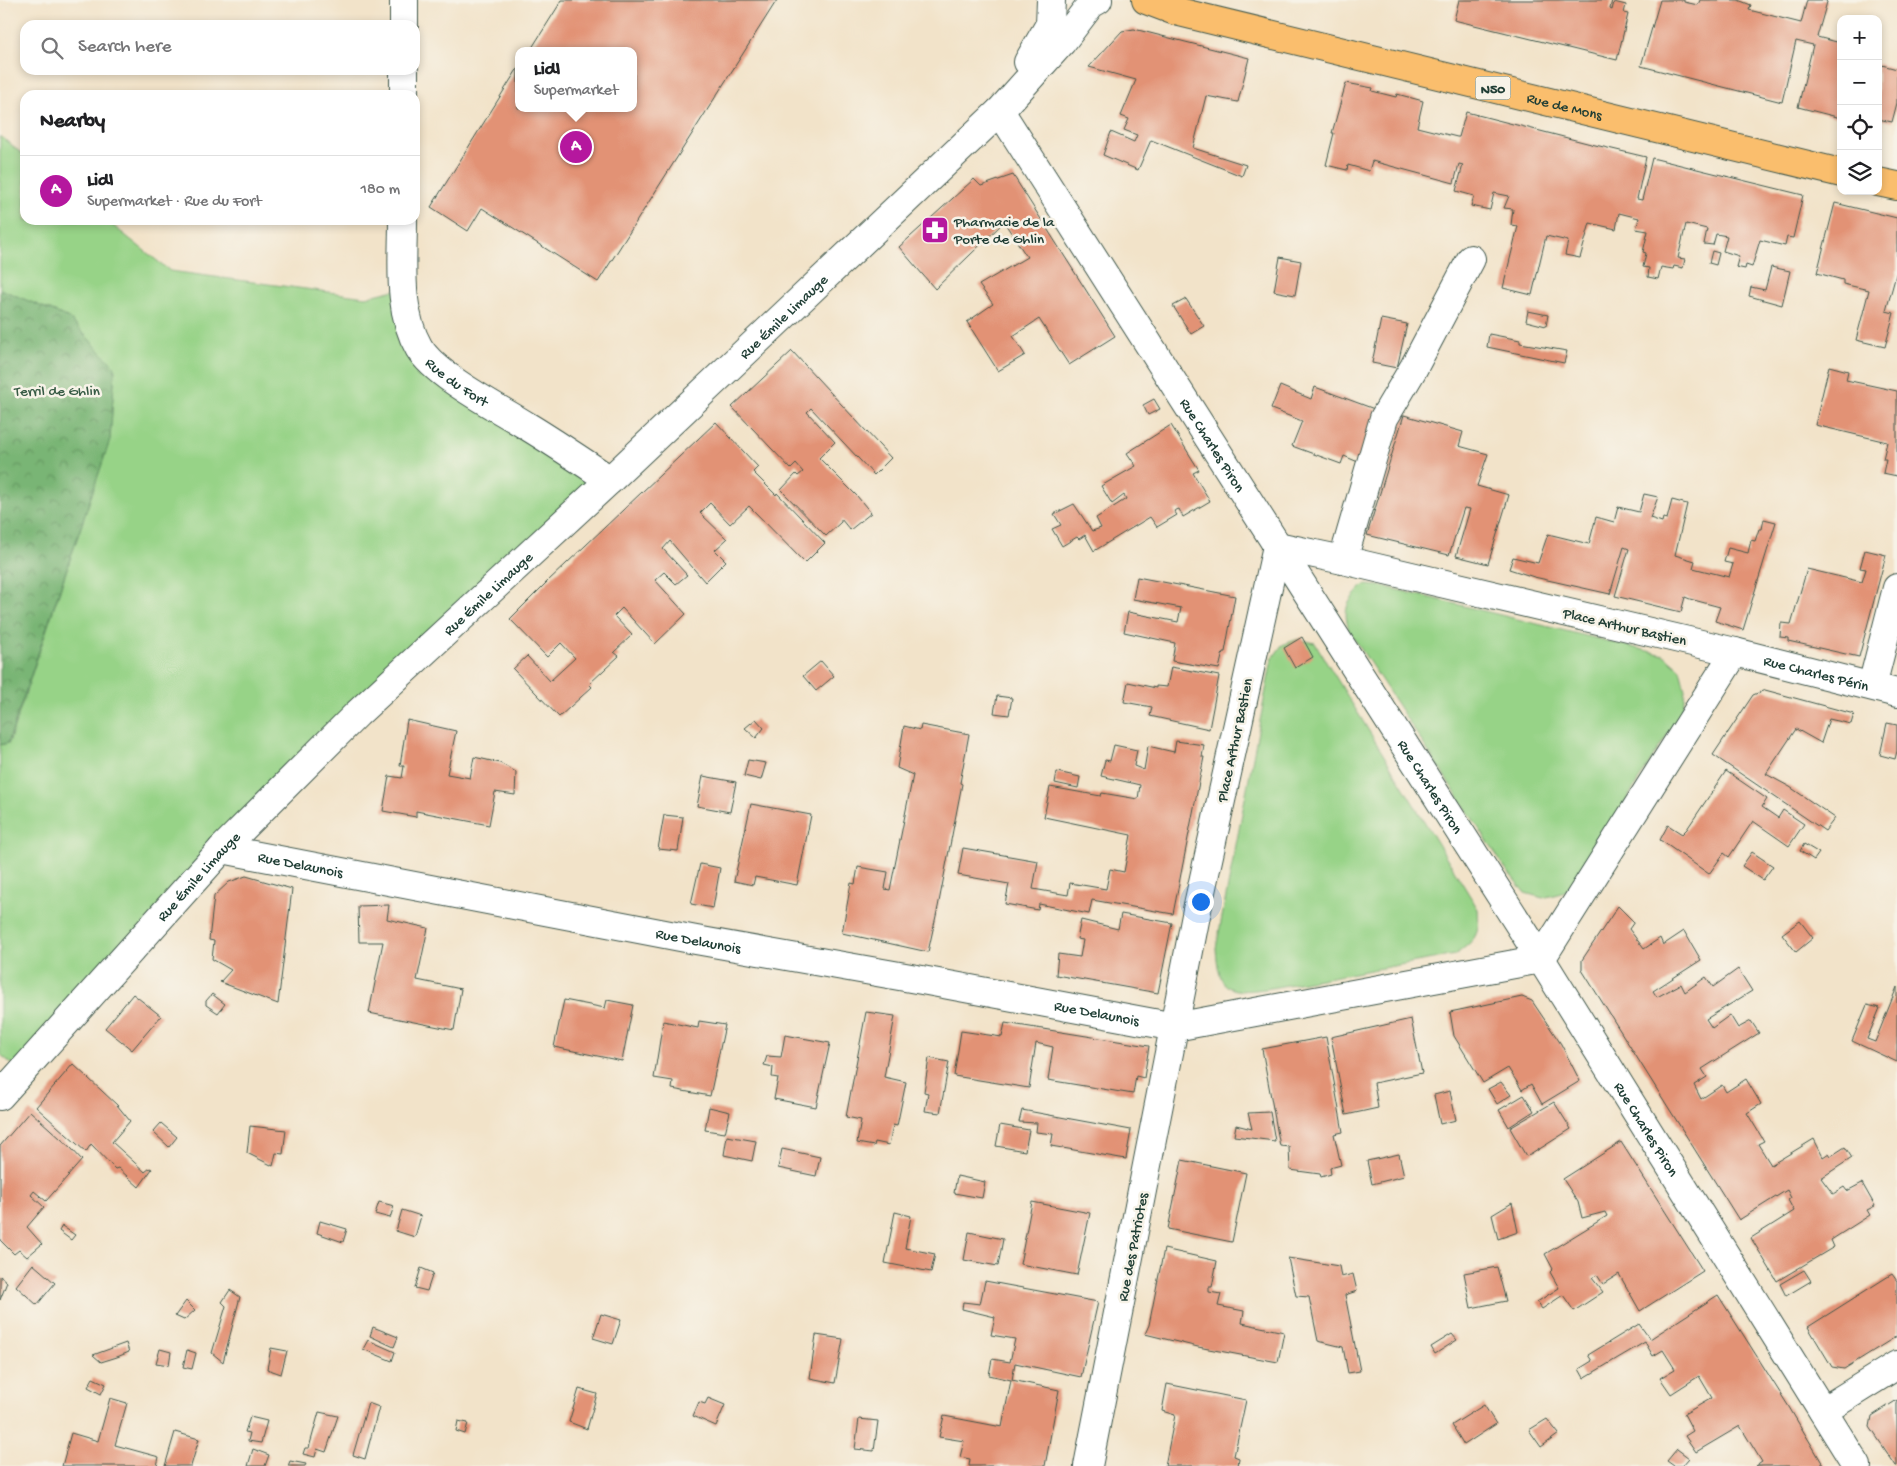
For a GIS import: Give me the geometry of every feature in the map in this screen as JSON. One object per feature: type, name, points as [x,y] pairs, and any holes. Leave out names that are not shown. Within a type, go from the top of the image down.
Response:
[{"type":"main road","name":"Rue de Mons","points":[[1146,0],[1175,11],[1837,172]]},
{"type":"main road","points":[[1882,183],[1897,186]]},
{"type":"street","points":[[404,0],[404,20]]},
{"type":"street","points":[[1000,111],[1050,24],[1050,0]]},
{"type":"street","points":[[1000,111],[1062,42],[1091,4],[1098,0]]},
{"type":"street","points":[[404,75],[404,90]]},
{"type":"street","name":"Rue Émile Limauge","points":[[0,1096],[222,849],[358,714],[610,480],[1000,111]]},
{"type":"street","name":"Rue Charles Piron","points":[[1000,111],[1541,959],[1857,1466]]},
{"type":"street","name":"Rue du Fort","points":[[403,225],[403,288],[409,322],[420,348],[446,376],[610,480]]},
{"type":"street","points":[[1343,560],[1384,418],[1471,259]]},
{"type":"street","name":"Place Arthur Bastien","points":[[1175,1027],[1198,905],[1277,546],[1735,652]]},
{"type":"street","points":[[1885,689],[1897,588]]},
{"type":"street","points":[[1175,1027],[1541,959],[1735,652]]},
{"type":"street","name":"Rue Charles Périn","points":[[1735,652],[1885,689]]},
{"type":"street","name":"Rue Delaunois","points":[[222,849],[696,940],[1175,1027]]},
{"type":"street","name":"Rue des Patriotes","points":[[1088,1466],[1175,1027]]},
{"type":"street","points":[[1823,1411],[1897,1365]]},
{"type":"green space","points":[[0,136],[20,152],[20,225],[112,225],[170,271],[366,297],[403,288],[420,348],[610,480],[357,714],[21,1072],[0,1054],[0,745],[9,743],[110,440],[115,368],[69,318],[0,289]]},
{"type":"green space","name":"Terril de Ghlin","points":[[0,289],[69,318],[115,367],[110,440],[8,743],[0,745]]},
{"type":"green space","points":[[1364,585],[1382,586],[1664,655],[1680,669],[1685,689],[1683,710],[1579,875],[1565,892],[1543,898],[1525,893],[1505,868],[1349,631],[1346,610],[1350,600]]},
{"type":"green space","points":[[1298,639],[1315,643],[1478,909],[1477,931],[1472,941],[1455,955],[1265,989],[1233,989],[1222,980],[1217,962],[1216,948],[1272,659],[1282,645]]},
{"type":"building","points":[[562,0],[777,0],[598,282],[482,208],[468,231],[431,207],[515,73],[515,112],[637,112],[637,47],[533,47]]},
{"type":"building","points":[[1459,0],[1612,0],[1610,9],[1612,10],[1614,2],[1626,5],[1624,13],[1628,14],[1617,60],[1454,20]]},
{"type":"building","points":[[1660,0],[1684,0],[1684,2],[1698,5],[1700,0],[1738,0],[1751,5],[1749,10],[1801,23],[1807,0],[1825,0],[1827,2],[1817,37],[1837,42],[1837,117],[1798,107],[1813,45],[1796,41],[1782,102],[1641,66]]},
{"type":"building","points":[[1134,29],[1249,58],[1238,102],[1206,96],[1193,148],[1246,165],[1242,176],[1151,140],[1138,170],[1103,155],[1111,132],[1134,142],[1137,135],[1124,130],[1129,119],[1121,116],[1136,80],[1089,67],[1122,31]]},
{"type":"building","points":[[1882,65],[1897,69],[1897,103],[1892,122],[1882,120]]},
{"type":"building","points":[[1346,83],[1373,88],[1372,91],[1396,97],[1397,94],[1423,101],[1417,127],[1457,137],[1459,137],[1466,112],[1646,157],[1637,199],[1642,200],[1652,158],[1803,195],[1793,238],[1787,237],[1785,246],[1760,240],[1752,267],[1746,265],[1745,269],[1736,267],[1739,256],[1723,251],[1727,236],[1716,234],[1713,245],[1704,244],[1707,229],[1686,224],[1678,258],[1685,259],[1683,268],[1674,266],[1673,269],[1661,267],[1658,279],[1648,277],[1649,268],[1643,267],[1646,253],[1643,252],[1648,231],[1636,229],[1639,218],[1619,213],[1616,229],[1590,223],[1580,258],[1565,255],[1568,241],[1546,236],[1532,295],[1503,288],[1518,226],[1511,225],[1513,209],[1504,208],[1509,196],[1494,193],[1490,210],[1471,206],[1474,196],[1456,191],[1463,165],[1459,164],[1454,183],[1372,161],[1369,171],[1348,165],[1347,170],[1326,165],[1334,133],[1332,133]]},
{"type":"building","points":[[1013,175],[1115,336],[1069,365],[1039,319],[1013,336],[1025,355],[998,371],[967,322],[993,304],[979,285],[1027,257],[1004,222],[935,289],[899,247],[974,179],[981,186]]},
{"type":"building","points":[[1835,203],[1897,218],[1897,271],[1886,311],[1894,313],[1885,347],[1856,340],[1869,290],[1843,284],[1843,280],[1817,273]]},
{"type":"building","points":[[1712,251],[1719,253],[1716,265],[1709,263]]},
{"type":"building","points":[[1280,257],[1301,261],[1295,295],[1274,291]]},
{"type":"building","points":[[1771,267],[1790,271],[1782,305],[1749,296],[1751,287],[1765,290]]},
{"type":"building","points":[[1186,299],[1204,326],[1191,334],[1173,306]]},
{"type":"building","points":[[1528,311],[1548,315],[1546,326],[1526,321]]},
{"type":"building","points":[[1381,319],[1407,324],[1397,368],[1372,363]]},
{"type":"building","points":[[1489,334],[1520,340],[1520,343],[1567,351],[1564,363],[1487,347]]},
{"type":"building","points":[[792,351],[891,458],[874,475],[811,408],[807,412],[835,442],[819,458],[857,496],[871,513],[850,530],[841,519],[841,522],[826,536],[781,490],[796,474],[798,476],[803,472],[796,464],[791,469],[732,407]]},
{"type":"building","points":[[1829,366],[1848,371],[1846,380],[1897,391],[1897,476],[1883,473],[1886,459],[1883,459],[1887,442],[1815,425]]},
{"type":"building","points":[[1280,386],[1311,399],[1315,387],[1377,410],[1358,462],[1344,456],[1341,464],[1292,446],[1302,421],[1271,409]]},
{"type":"building","points":[[1154,399],[1160,409],[1148,415],[1143,405]]},
{"type":"building","points":[[1404,415],[1463,432],[1459,446],[1488,454],[1477,486],[1509,495],[1488,564],[1456,556],[1470,509],[1464,508],[1449,555],[1367,535]]},
{"type":"building","points":[[716,422],[758,467],[753,472],[776,495],[777,493],[825,543],[805,563],[749,506],[730,524],[710,503],[700,513],[727,539],[715,550],[726,561],[705,582],[670,541],[663,549],[687,575],[676,584],[664,572],[655,580],[686,614],[655,644],[622,608],[614,616],[632,635],[614,652],[619,656],[589,684],[592,687],[559,717],[513,669],[527,656],[550,681],[575,658],[561,643],[547,657],[510,619]]},
{"type":"building","points":[[1171,425],[1199,470],[1193,473],[1210,501],[1183,517],[1179,509],[1174,511],[1177,515],[1157,527],[1150,517],[1094,551],[1085,535],[1079,539],[1077,537],[1062,546],[1052,529],[1061,525],[1054,514],[1074,504],[1092,531],[1101,528],[1096,518],[1126,499],[1124,495],[1112,504],[1101,486],[1136,466],[1127,453]]},
{"type":"building","points":[[1644,494],[1658,497],[1650,518],[1662,522],[1663,518],[1667,519],[1672,500],[1687,504],[1675,555],[1695,561],[1693,568],[1729,577],[1733,564],[1724,562],[1728,548],[1748,553],[1751,540],[1755,541],[1759,529],[1762,529],[1764,519],[1776,522],[1743,630],[1715,621],[1720,607],[1685,597],[1681,612],[1615,596],[1629,549],[1624,547],[1610,594],[1534,577],[1509,569],[1513,557],[1538,563],[1548,534],[1589,544],[1596,517],[1614,522],[1618,507],[1639,512]]},
{"type":"building","points":[[1865,550],[1886,555],[1859,657],[1788,641],[1788,638],[1780,637],[1781,623],[1791,624],[1807,569],[1862,582],[1866,569],[1860,568]]},
{"type":"building","points":[[1137,577],[1235,596],[1225,652],[1223,652],[1219,669],[1172,661],[1175,643],[1124,632],[1128,612],[1178,622],[1181,608],[1133,599]]},
{"type":"building","points":[[1302,637],[1313,657],[1295,668],[1284,648]]},
{"type":"building","points":[[821,661],[834,676],[816,691],[803,676]]},
{"type":"building","points":[[1171,667],[1219,676],[1209,729],[1150,716],[1152,707],[1124,702],[1128,682],[1156,688],[1156,686],[1167,687]]},
{"type":"building","points":[[1765,690],[1854,714],[1851,724],[1829,719],[1821,743],[1796,729],[1766,774],[1790,787],[1835,818],[1825,831],[1713,755],[1753,695]]},
{"type":"building","points":[[997,696],[1012,698],[1009,715],[994,713]]},
{"type":"building","points":[[756,719],[764,728],[756,738],[745,728]]},
{"type":"building","points":[[407,720],[456,731],[447,774],[470,778],[474,757],[500,763],[516,772],[515,795],[495,792],[489,825],[416,811],[416,817],[383,811],[389,776],[402,778],[404,766],[400,766]]},
{"type":"building","points":[[1887,723],[1897,725],[1897,751],[1895,759],[1880,755]]},
{"type":"building","points":[[921,725],[969,734],[960,783],[962,784],[928,952],[842,933],[851,883],[855,884],[858,867],[888,872],[885,889],[890,890],[913,775],[897,768],[904,726],[920,730]]},
{"type":"building","points":[[1176,741],[1204,745],[1202,757],[1204,757],[1173,914],[1092,900],[1089,914],[1039,904],[1038,910],[1005,904],[1009,884],[958,875],[963,848],[1038,861],[1033,889],[1068,895],[1070,883],[1106,889],[1110,869],[1124,872],[1131,835],[1044,817],[1050,787],[1101,796],[1102,793],[1138,799],[1140,785],[1101,776],[1105,760],[1110,761],[1114,745],[1137,750],[1134,766],[1144,770],[1148,746],[1174,752]]},
{"type":"building","points":[[748,760],[766,763],[761,780],[744,776]]},
{"type":"building","points":[[1726,771],[1767,799],[1762,807],[1778,818],[1783,810],[1804,824],[1789,846],[1753,821],[1729,857],[1724,853],[1709,874],[1660,840],[1668,825],[1682,834],[1687,829]]},
{"type":"building","points":[[1057,772],[1080,777],[1078,788],[1055,783]]},
{"type":"building","points":[[703,776],[736,782],[730,812],[697,806]]},
{"type":"building","points":[[751,804],[811,815],[797,885],[755,877],[753,885],[734,881]]},
{"type":"building","points":[[664,815],[683,817],[678,851],[658,849]]},
{"type":"building","points":[[1804,844],[1819,853],[1814,860],[1800,851]]},
{"type":"building","points":[[1752,852],[1773,866],[1763,880],[1742,866]]},
{"type":"building","points":[[700,864],[720,868],[713,908],[691,904]]},
{"type":"building","points":[[246,876],[292,889],[278,1004],[220,982],[231,970],[212,959],[214,941],[209,940],[214,896],[229,882]]},
{"type":"building","points":[[389,905],[387,919],[428,928],[417,980],[461,989],[454,1030],[369,1013],[383,942],[359,942],[358,906]]},
{"type":"building","points":[[1618,906],[1634,922],[1629,929],[1644,949],[1660,938],[1663,945],[1684,931],[1701,960],[1653,991],[1657,997],[1681,984],[1685,992],[1706,977],[1713,987],[1738,969],[1752,991],[1706,1019],[1712,1028],[1730,1015],[1738,1028],[1751,1021],[1759,1033],[1702,1069],[1707,1077],[1694,1085],[1701,1099],[1722,1085],[1726,1092],[1746,1079],[1761,1104],[1747,1113],[1764,1141],[1758,1144],[1771,1165],[1814,1139],[1823,1157],[1829,1153],[1831,1156],[1845,1147],[1852,1158],[1821,1178],[1833,1194],[1844,1187],[1847,1191],[1862,1183],[1875,1206],[1867,1210],[1870,1215],[1831,1240],[1834,1247],[1777,1281],[1751,1238],[1794,1211],[1788,1200],[1791,1198],[1787,1190],[1739,1220],[1582,970],[1582,960]]},
{"type":"building","points":[[1121,914],[1172,923],[1158,993],[1056,975],[1058,954],[1080,957],[1083,940],[1077,939],[1081,920],[1118,929]]},
{"type":"building","points":[[1800,921],[1813,938],[1796,952],[1782,934]]},
{"type":"building","points":[[1897,987],[1897,1062],[1852,1041],[1867,1005],[1880,1008],[1867,1039],[1875,1042]]},
{"type":"building","points":[[133,994],[161,1016],[132,1050],[105,1028]]},
{"type":"building","points":[[212,994],[225,1004],[218,1013],[206,1005],[206,1001]]},
{"type":"building","points":[[1522,997],[1532,1001],[1561,1044],[1580,1081],[1542,1104],[1531,1084],[1522,1090],[1508,1068],[1483,1083],[1454,1036],[1450,1012]]},
{"type":"building","points":[[564,1000],[605,1008],[607,1000],[633,1005],[622,1061],[554,1047]]},
{"type":"building","points":[[866,1012],[895,1016],[884,1077],[906,1082],[897,1126],[893,1125],[889,1145],[875,1142],[874,1146],[857,1143],[861,1120],[846,1117]]},
{"type":"building","points":[[1411,1019],[1422,1073],[1374,1083],[1378,1108],[1346,1115],[1331,1037]]},
{"type":"building","points":[[663,1021],[698,1028],[699,1021],[725,1025],[710,1096],[672,1089],[673,1081],[654,1078]]},
{"type":"building","points":[[1005,1023],[1149,1046],[1144,1078],[1136,1076],[1133,1094],[1048,1080],[1053,1047],[1036,1043],[1029,1088],[954,1076],[961,1031],[1002,1037]]},
{"type":"building","points":[[785,1035],[830,1043],[816,1107],[774,1099],[778,1078],[772,1077],[773,1067],[764,1065],[767,1056],[781,1057]]},
{"type":"building","points":[[1326,1037],[1343,1132],[1334,1134],[1341,1165],[1330,1168],[1331,1174],[1321,1177],[1320,1174],[1290,1170],[1289,1147],[1280,1146],[1262,1049]]},
{"type":"building","points":[[929,1058],[949,1062],[940,1113],[925,1111],[928,1093],[924,1092]]},
{"type":"building","points":[[73,1064],[117,1105],[130,1121],[112,1142],[145,1172],[150,1168],[152,1169],[139,1187],[118,1168],[115,1169],[91,1144],[86,1152],[36,1107]]},
{"type":"building","points":[[1501,1082],[1511,1095],[1497,1104],[1488,1089]]},
{"type":"building","points":[[1450,1091],[1456,1120],[1440,1124],[1434,1095]]},
{"type":"building","points":[[1524,1095],[1534,1111],[1509,1127],[1499,1110]]},
{"type":"building","points":[[1554,1102],[1571,1129],[1526,1156],[1510,1128]]},
{"type":"building","points":[[709,1107],[730,1112],[725,1133],[705,1130]]},
{"type":"building","points":[[1022,1110],[1131,1130],[1126,1159],[1051,1146],[1053,1134],[1036,1132],[1037,1123],[1019,1122]]},
{"type":"building","points":[[30,1111],[82,1160],[46,1201],[34,1191],[31,1195],[44,1207],[27,1227],[42,1244],[27,1257],[19,1250],[14,1254],[0,1240],[0,1146]]},
{"type":"building","points":[[1270,1112],[1275,1141],[1234,1136],[1236,1125],[1252,1129],[1248,1113]]},
{"type":"building","points":[[161,1123],[177,1137],[169,1147],[153,1132]]},
{"type":"building","points":[[1000,1125],[1029,1130],[1025,1151],[996,1146]]},
{"type":"building","points":[[250,1126],[286,1130],[283,1154],[276,1153],[273,1166],[247,1153]]},
{"type":"building","points":[[727,1136],[756,1141],[752,1161],[724,1155]]},
{"type":"building","points":[[1621,1142],[1703,1271],[1640,1311],[1619,1274],[1603,1284],[1597,1275],[1592,1278],[1603,1292],[1574,1311],[1563,1295],[1542,1309],[1537,1302],[1559,1288],[1550,1272],[1553,1269],[1545,1254],[1607,1216],[1605,1212],[1582,1218],[1578,1202],[1563,1179]]},
{"type":"building","points":[[782,1149],[820,1157],[816,1176],[778,1168]]},
{"type":"building","points":[[1399,1154],[1404,1176],[1372,1184],[1367,1161]]},
{"type":"building","points":[[1182,1160],[1246,1173],[1232,1242],[1168,1229]]},
{"type":"building","points":[[957,1176],[985,1182],[982,1198],[954,1193]]},
{"type":"building","points":[[379,1202],[394,1206],[390,1218],[375,1214]]},
{"type":"building","points":[[1032,1202],[1090,1213],[1077,1275],[1020,1264]]},
{"type":"building","points":[[1512,1203],[1518,1232],[1498,1239],[1492,1215]]},
{"type":"building","points":[[402,1210],[421,1216],[415,1237],[396,1231]]},
{"type":"building","points":[[895,1212],[911,1216],[905,1248],[935,1254],[931,1272],[885,1263]]},
{"type":"building","points":[[320,1221],[347,1229],[343,1242],[317,1233]]},
{"type":"building","points":[[62,1226],[75,1235],[71,1240],[59,1231]]},
{"type":"building","points":[[969,1232],[1003,1239],[998,1266],[964,1260]]},
{"type":"building","points":[[1164,1249],[1217,1261],[1212,1287],[1209,1287],[1209,1292],[1221,1294],[1218,1306],[1244,1311],[1242,1323],[1284,1332],[1278,1362],[1198,1347],[1145,1334],[1149,1325]]},
{"type":"building","points":[[1288,1258],[1339,1266],[1341,1277],[1353,1274],[1357,1291],[1345,1295],[1360,1371],[1348,1373],[1343,1347],[1318,1341],[1309,1297],[1296,1296]]},
{"type":"building","points":[[33,1264],[55,1283],[37,1305],[16,1286]]},
{"type":"building","points":[[1497,1267],[1506,1301],[1471,1308],[1464,1273]]},
{"type":"building","points":[[421,1268],[433,1273],[427,1291],[415,1288]]},
{"type":"building","points":[[1804,1270],[1811,1281],[1786,1296],[1780,1284]]},
{"type":"building","points":[[1892,1274],[1897,1281],[1897,1336],[1844,1369],[1832,1367],[1808,1327]]},
{"type":"building","points":[[0,1276],[7,1282],[0,1300]]},
{"type":"building","points":[[985,1281],[1098,1302],[1081,1377],[1015,1363],[1012,1380],[1059,1390],[1045,1466],[969,1466],[970,1459],[960,1457],[964,1441],[939,1437],[944,1416],[1002,1427],[1011,1380],[989,1375],[992,1359],[1010,1362],[1015,1339],[991,1335],[995,1317],[962,1309],[963,1302],[980,1304]]},
{"type":"building","points":[[230,1290],[240,1297],[223,1362],[212,1353],[226,1306],[222,1302]]},
{"type":"building","points":[[1718,1295],[1824,1466],[1756,1466],[1762,1462],[1740,1426],[1696,1452],[1685,1436],[1693,1431],[1684,1414],[1712,1398],[1699,1376],[1671,1394],[1660,1378],[1675,1369],[1663,1350],[1653,1356],[1645,1342],[1584,1378],[1579,1369],[1592,1361],[1588,1355],[1639,1324],[1650,1339]]},
{"type":"building","points":[[186,1301],[195,1310],[184,1320],[175,1316]]},
{"type":"building","points":[[601,1314],[621,1320],[613,1344],[593,1338]]},
{"type":"building","points":[[373,1327],[398,1337],[394,1347],[370,1336]]},
{"type":"building","points":[[1452,1334],[1457,1340],[1435,1354],[1431,1347]]},
{"type":"building","points":[[816,1335],[843,1339],[835,1383],[810,1378]]},
{"type":"building","points":[[368,1340],[395,1352],[392,1361],[363,1349]]},
{"type":"building","points":[[126,1343],[129,1352],[117,1357],[101,1362],[93,1355]]},
{"type":"building","points":[[271,1348],[287,1351],[281,1374],[267,1369]]},
{"type":"building","points":[[160,1349],[171,1352],[169,1365],[156,1363]]},
{"type":"building","points":[[187,1350],[196,1353],[192,1369],[183,1367]]},
{"type":"building","points":[[93,1378],[106,1384],[101,1394],[88,1387]]},
{"type":"building","points":[[1167,1384],[1246,1400],[1234,1456],[1239,1458],[1238,1466],[1165,1466],[1175,1415],[1162,1411]]},
{"type":"building","points":[[579,1389],[597,1394],[587,1429],[569,1422]]},
{"type":"building","points":[[110,1398],[127,1403],[115,1445],[159,1457],[157,1466],[62,1466],[71,1433],[98,1441]]},
{"type":"building","points":[[708,1398],[725,1405],[716,1426],[693,1416],[699,1402],[705,1404]]},
{"type":"building","points":[[1897,1400],[1896,1466],[1870,1427],[1872,1416]]},
{"type":"building","points":[[368,1403],[379,1407],[365,1459],[353,1455]]},
{"type":"building","points":[[1484,1405],[1496,1424],[1464,1445],[1452,1425]]},
{"type":"building","points":[[319,1412],[338,1416],[326,1452],[317,1449],[315,1457],[303,1454],[305,1448],[309,1448]]},
{"type":"building","points":[[250,1417],[267,1421],[261,1443],[248,1441],[250,1433],[245,1432]]},
{"type":"building","points":[[859,1419],[878,1421],[874,1451],[855,1449]]},
{"type":"building","points":[[1547,1419],[1559,1434],[1541,1447],[1529,1430]]},
{"type":"building","points":[[458,1421],[468,1423],[465,1434],[456,1431]]},
{"type":"building","points":[[175,1432],[199,1439],[191,1466],[165,1466]]},
{"type":"building","points":[[253,1449],[269,1455],[265,1466],[248,1466]]},
{"type":"building","points":[[1677,1449],[1689,1458],[1682,1466],[1674,1466],[1667,1461]]},
{"type":"building","points":[[290,1461],[306,1464],[305,1466],[288,1466]]},
{"type":"place","name":"Lidl","points":[[576,147]]},
{"type":"place","name":"Pharmacie de la Porte de Ghlin","points":[[935,230]]}]
